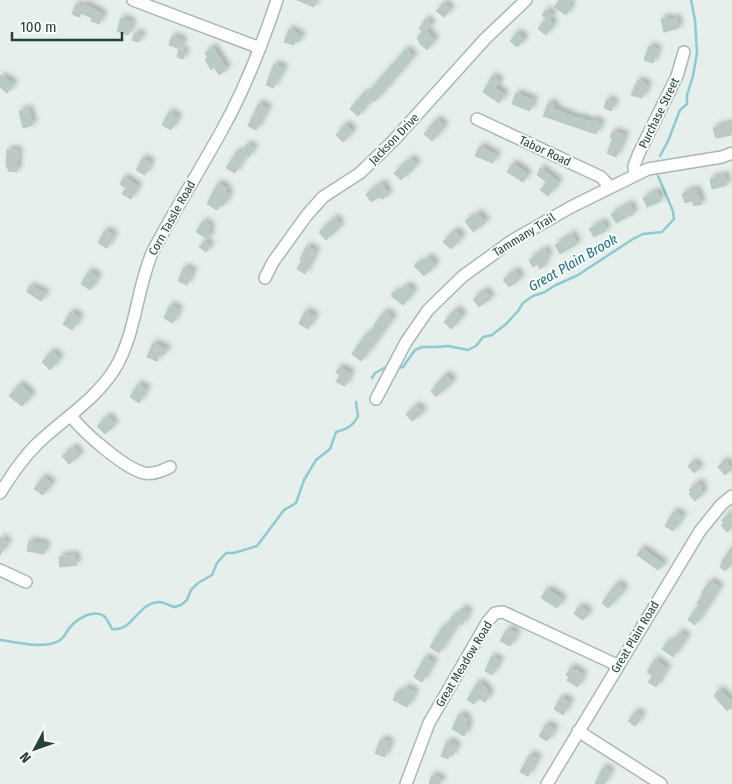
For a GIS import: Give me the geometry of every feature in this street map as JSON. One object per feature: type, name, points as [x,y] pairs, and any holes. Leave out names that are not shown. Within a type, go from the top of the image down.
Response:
[{"type":"street","points":[[133,0],[260,48]]},
{"type":"street","name":"Corn Tassle Road","points":[[0,493],[20,463],[102,385],[118,362],[130,335],[145,272],[152,253],[223,129],[260,48],[277,0]]},
{"type":"street","name":"Jackson Drive","points":[[265,278],[273,262],[307,215],[323,197],[360,173],[394,140],[485,39],[526,0]]},
{"type":"street","name":"Purchase Street","points":[[636,174],[634,166],[639,153],[677,76],[684,52]]},
{"type":"street","name":"Tabor Road","points":[[477,119],[601,177],[610,187]]},
{"type":"street","name":"Tammany Trail","points":[[376,398],[417,325],[437,299],[463,276],[513,240],[610,187],[648,169],[732,153]]},
{"type":"street","points":[[71,416],[119,460],[133,468],[143,473],[153,474],[170,466]]},
{"type":"street","name":"Great Plain Road","points":[[547,784],[700,531],[721,504],[732,496]]},
{"type":"street","points":[[0,570],[26,582]]},
{"type":"street","name":"Great Meadow Road","points":[[406,784],[430,723],[488,621],[495,613],[503,612],[618,665]]},
{"type":"street","points":[[578,731],[661,784]]},
{"type":"building","points":[[297,0],[317,0],[314,7]]},
{"type":"building","points":[[560,0],[572,0],[569,5],[571,7],[566,15],[554,7]]},
{"type":"building","points":[[444,3],[451,9],[444,17],[436,11]]},
{"type":"building","points":[[76,4],[83,7],[84,4],[103,14],[99,24],[91,21],[92,18],[81,13],[79,17],[72,14]]},
{"type":"building","points":[[546,10],[553,15],[549,20],[554,24],[546,35],[538,29],[546,18],[542,15]]},
{"type":"building","points":[[667,17],[667,20],[677,18],[679,28],[664,32],[661,19]]},
{"type":"building","points":[[121,18],[132,22],[128,35],[117,31]]},
{"type":"building","points":[[426,19],[432,24],[426,31],[435,39],[427,50],[419,43],[417,38],[423,31],[419,29]]},
{"type":"building","points":[[289,29],[301,35],[299,42],[295,41],[294,45],[284,42]]},
{"type":"building","points":[[518,32],[525,39],[517,47],[510,41]]},
{"type":"building","points":[[135,33],[142,35],[139,42],[132,40]]},
{"type":"building","points":[[172,36],[183,40],[180,49],[169,45]]},
{"type":"building","points":[[649,46],[658,49],[653,63],[644,60]]},
{"type":"building","points":[[213,47],[227,69],[219,75],[214,67],[211,70],[205,60],[208,58],[205,53]]},
{"type":"building","points":[[406,49],[414,56],[374,102],[372,99],[358,116],[350,109],[364,93],[366,95]]},
{"type":"building","points":[[179,50],[186,52],[183,59],[177,57]]},
{"type":"building","points":[[274,64],[284,68],[273,88],[266,85]]},
{"type":"building","points":[[0,75],[14,84],[7,93],[0,87]]},
{"type":"building","points":[[492,76],[500,81],[495,88],[505,94],[499,103],[483,92]]},
{"type":"building","points":[[638,80],[648,85],[642,98],[631,95]]},
{"type":"building","points":[[516,93],[534,100],[530,111],[512,104]]},
{"type":"building","points":[[607,99],[615,102],[611,111],[604,108]]},
{"type":"building","points":[[549,102],[560,111],[578,118],[601,123],[596,134],[543,116]]},
{"type":"building","points":[[259,103],[268,108],[256,130],[248,126]]},
{"type":"building","points":[[29,109],[33,125],[23,128],[19,111]]},
{"type":"building","points":[[169,112],[178,117],[171,130],[162,125]]},
{"type":"building","points":[[437,119],[445,126],[432,141],[424,134]]},
{"type":"building","points":[[732,123],[731,135],[716,138],[713,128]]},
{"type":"building","points":[[346,124],[353,131],[343,142],[336,135]]},
{"type":"building","points":[[613,131],[625,135],[616,157],[607,153],[613,139],[610,138]]},
{"type":"building","points":[[247,144],[254,148],[249,157],[242,153]]},
{"type":"building","points":[[480,146],[497,155],[493,163],[475,156]]},
{"type":"building","points":[[7,150],[18,150],[17,172],[8,171],[8,167],[6,167]]},
{"type":"building","points":[[237,151],[245,156],[235,173],[226,168]]},
{"type":"building","points":[[143,158],[151,163],[145,175],[136,170]]},
{"type":"building","points":[[411,158],[417,164],[401,180],[394,173]]},
{"type":"building","points":[[513,163],[528,174],[523,182],[507,172]]},
{"type":"building","points":[[541,168],[559,182],[548,196],[540,190],[547,182],[537,175]]},
{"type":"building","points":[[725,175],[727,185],[712,189],[710,179]]},
{"type":"building","points":[[124,177],[138,186],[131,199],[122,194],[126,188],[120,184]]},
{"type":"building","points":[[218,183],[227,188],[225,192],[230,194],[223,206],[221,204],[217,210],[207,204]]},
{"type":"building","points":[[382,183],[389,194],[383,199],[379,197],[371,202],[366,194]]},
{"type":"building","points":[[696,189],[702,204],[694,206],[692,201],[685,203],[682,194]]},
{"type":"building","points":[[657,191],[661,201],[647,207],[643,198]]},
{"type":"building","points":[[630,204],[634,213],[616,223],[611,214]]},
{"type":"building","points":[[478,213],[486,222],[473,232],[465,221]]},
{"type":"building","points":[[335,218],[341,225],[326,240],[319,232]]},
{"type":"building","points":[[203,221],[211,226],[208,232],[211,234],[208,239],[196,232]]},
{"type":"building","points":[[603,222],[607,230],[594,237],[589,229]]},
{"type":"building","points":[[105,230],[114,235],[107,248],[98,243]]},
{"type":"building","points":[[455,230],[462,237],[451,249],[443,242]]},
{"type":"building","points":[[572,234],[577,244],[560,254],[555,245]]},
{"type":"building","points":[[204,241],[211,245],[206,252],[199,247]]},
{"type":"building","points":[[307,246],[316,251],[305,274],[297,269]]},
{"type":"building","points":[[545,249],[549,256],[543,261],[545,265],[540,269],[537,264],[533,267],[529,260]]},
{"type":"building","points":[[428,257],[436,264],[424,276],[414,266],[418,262],[421,265]]},
{"type":"building","points":[[184,267],[193,271],[187,285],[178,281]]},
{"type":"building","points":[[515,270],[521,278],[509,287],[503,280]]},
{"type":"building","points":[[89,271],[98,277],[90,290],[81,284]]},
{"type":"building","points":[[406,285],[414,291],[403,305],[391,296],[394,291],[398,294]]},
{"type":"building","points":[[29,286],[46,293],[41,301],[27,292]]},
{"type":"building","points":[[485,290],[491,298],[479,307],[473,299]]},
{"type":"building","points":[[170,305],[179,309],[173,323],[164,318]]},
{"type":"building","points":[[456,309],[463,316],[451,329],[444,322]]},
{"type":"building","points":[[305,311],[315,316],[308,329],[299,324]]},
{"type":"building","points":[[385,311],[393,318],[361,361],[352,354]]},
{"type":"building","points":[[71,312],[80,317],[72,330],[63,324]]},
{"type":"building","points":[[153,343],[167,349],[165,354],[160,353],[157,361],[147,357]]},
{"type":"building","points":[[52,351],[60,358],[50,370],[42,362]]},
{"type":"building","points":[[339,367],[351,373],[345,386],[336,382],[340,375],[336,373]]},
{"type":"building","points":[[446,374],[453,381],[436,397],[431,391]]},
{"type":"building","points":[[20,384],[32,395],[22,406],[9,396]]},
{"type":"building","points":[[138,384],[147,389],[139,403],[130,397]]},
{"type":"building","points":[[417,405],[423,412],[412,421],[406,414]]},
{"type":"building","points":[[108,416],[115,424],[105,434],[97,426]]},
{"type":"building","points":[[74,447],[80,455],[69,464],[62,456]]},
{"type":"building","points":[[725,460],[732,469],[725,475],[718,467]]},
{"type":"building","points":[[694,461],[700,468],[694,473],[688,466]]},
{"type":"building","points":[[43,477],[52,483],[43,495],[34,489]]},
{"type":"building","points":[[698,482],[703,487],[701,489],[704,492],[695,501],[689,494],[691,492],[689,490]]},
{"type":"building","points":[[674,511],[683,516],[673,531],[665,526]]},
{"type":"building","points":[[732,511],[732,528],[727,532],[721,525],[724,523],[722,520]]},
{"type":"building","points":[[0,537],[8,542],[0,555]]},
{"type":"building","points":[[29,541],[46,544],[44,554],[27,551]]},
{"type":"building","points":[[732,547],[732,563],[725,571],[720,567],[721,563]]},
{"type":"building","points":[[642,548],[664,564],[658,570],[637,555]]},
{"type":"building","points":[[75,555],[77,565],[60,567],[59,557]]},
{"type":"building","points":[[710,581],[720,587],[695,625],[688,620],[699,604],[697,603],[703,594],[701,593]]},
{"type":"building","points":[[617,583],[625,589],[608,608],[602,603]]},
{"type":"building","points":[[547,589],[563,599],[557,608],[541,598]]},
{"type":"building","points":[[579,606],[589,612],[583,620],[574,614]]},
{"type":"building","points":[[462,608],[469,612],[462,625],[458,623],[439,653],[430,647],[443,626],[446,628],[453,615],[457,617]]},
{"type":"building","points":[[508,628],[517,633],[510,646],[500,641]]},
{"type":"building","points":[[680,632],[687,637],[673,657],[662,649],[667,642],[670,644]]},
{"type":"building","points":[[492,656],[500,661],[492,675],[485,671]]},
{"type":"building","points":[[425,657],[434,662],[422,682],[414,677]]},
{"type":"building","points":[[655,659],[667,668],[656,687],[648,682],[653,676],[647,672]]},
{"type":"building","points":[[571,667],[583,674],[578,687],[567,681],[569,676],[566,675]]},
{"type":"building","points":[[478,682],[487,688],[486,690],[490,693],[485,702],[478,698],[474,704],[467,700]]},
{"type":"building","points":[[405,687],[415,692],[407,707],[393,700],[397,692],[402,694]]},
{"type":"building","points":[[718,690],[722,691],[732,702],[732,707],[727,711],[714,696]]},
{"type":"building","points":[[561,697],[570,702],[563,715],[554,709]]},
{"type":"building","points":[[636,711],[642,716],[635,726],[628,721]]},
{"type":"building","points":[[459,714],[468,719],[466,725],[469,726],[464,736],[452,729]]},
{"type":"building","points":[[546,724],[555,729],[547,741],[539,736]]},
{"type":"building","points":[[381,739],[390,742],[385,757],[375,753]]},
{"type":"building","points":[[447,741],[457,745],[452,756],[449,755],[448,759],[441,756]]},
{"type":"building","points":[[530,754],[538,758],[528,776],[520,772]]},
{"type":"building","points":[[603,767],[611,771],[604,784],[595,784]]},
{"type":"building","points":[[432,775],[442,779],[440,784],[429,784]]},
{"type":"waterway","name":"Great Plain Brook","points":[[660,156],[680,110],[687,104],[687,95],[693,76],[697,53],[695,20],[691,0]]},
{"type":"waterway","name":"Great Plain Brook","points":[[397,368],[403,367],[415,350],[422,347],[448,346],[468,350],[476,346],[483,337],[492,335],[506,324],[523,303],[533,296],[578,275],[643,234],[662,232],[674,219],[673,211],[658,176]]},
{"type":"waterway","name":"Great Plain Brook","points":[[372,378],[375,373],[386,367]]},
{"type":"waterway","name":"Great Plain Brook","points":[[0,640],[34,645],[54,643],[60,640],[75,622],[91,614],[96,613],[104,616],[112,629],[119,629],[130,622],[145,607],[152,604],[161,602],[174,607],[181,605],[187,600],[191,590],[198,583],[212,575],[217,563],[226,553],[234,553],[257,546],[284,510],[296,503],[304,480],[316,460],[330,449],[336,432],[349,427],[358,416],[356,402]]}]
